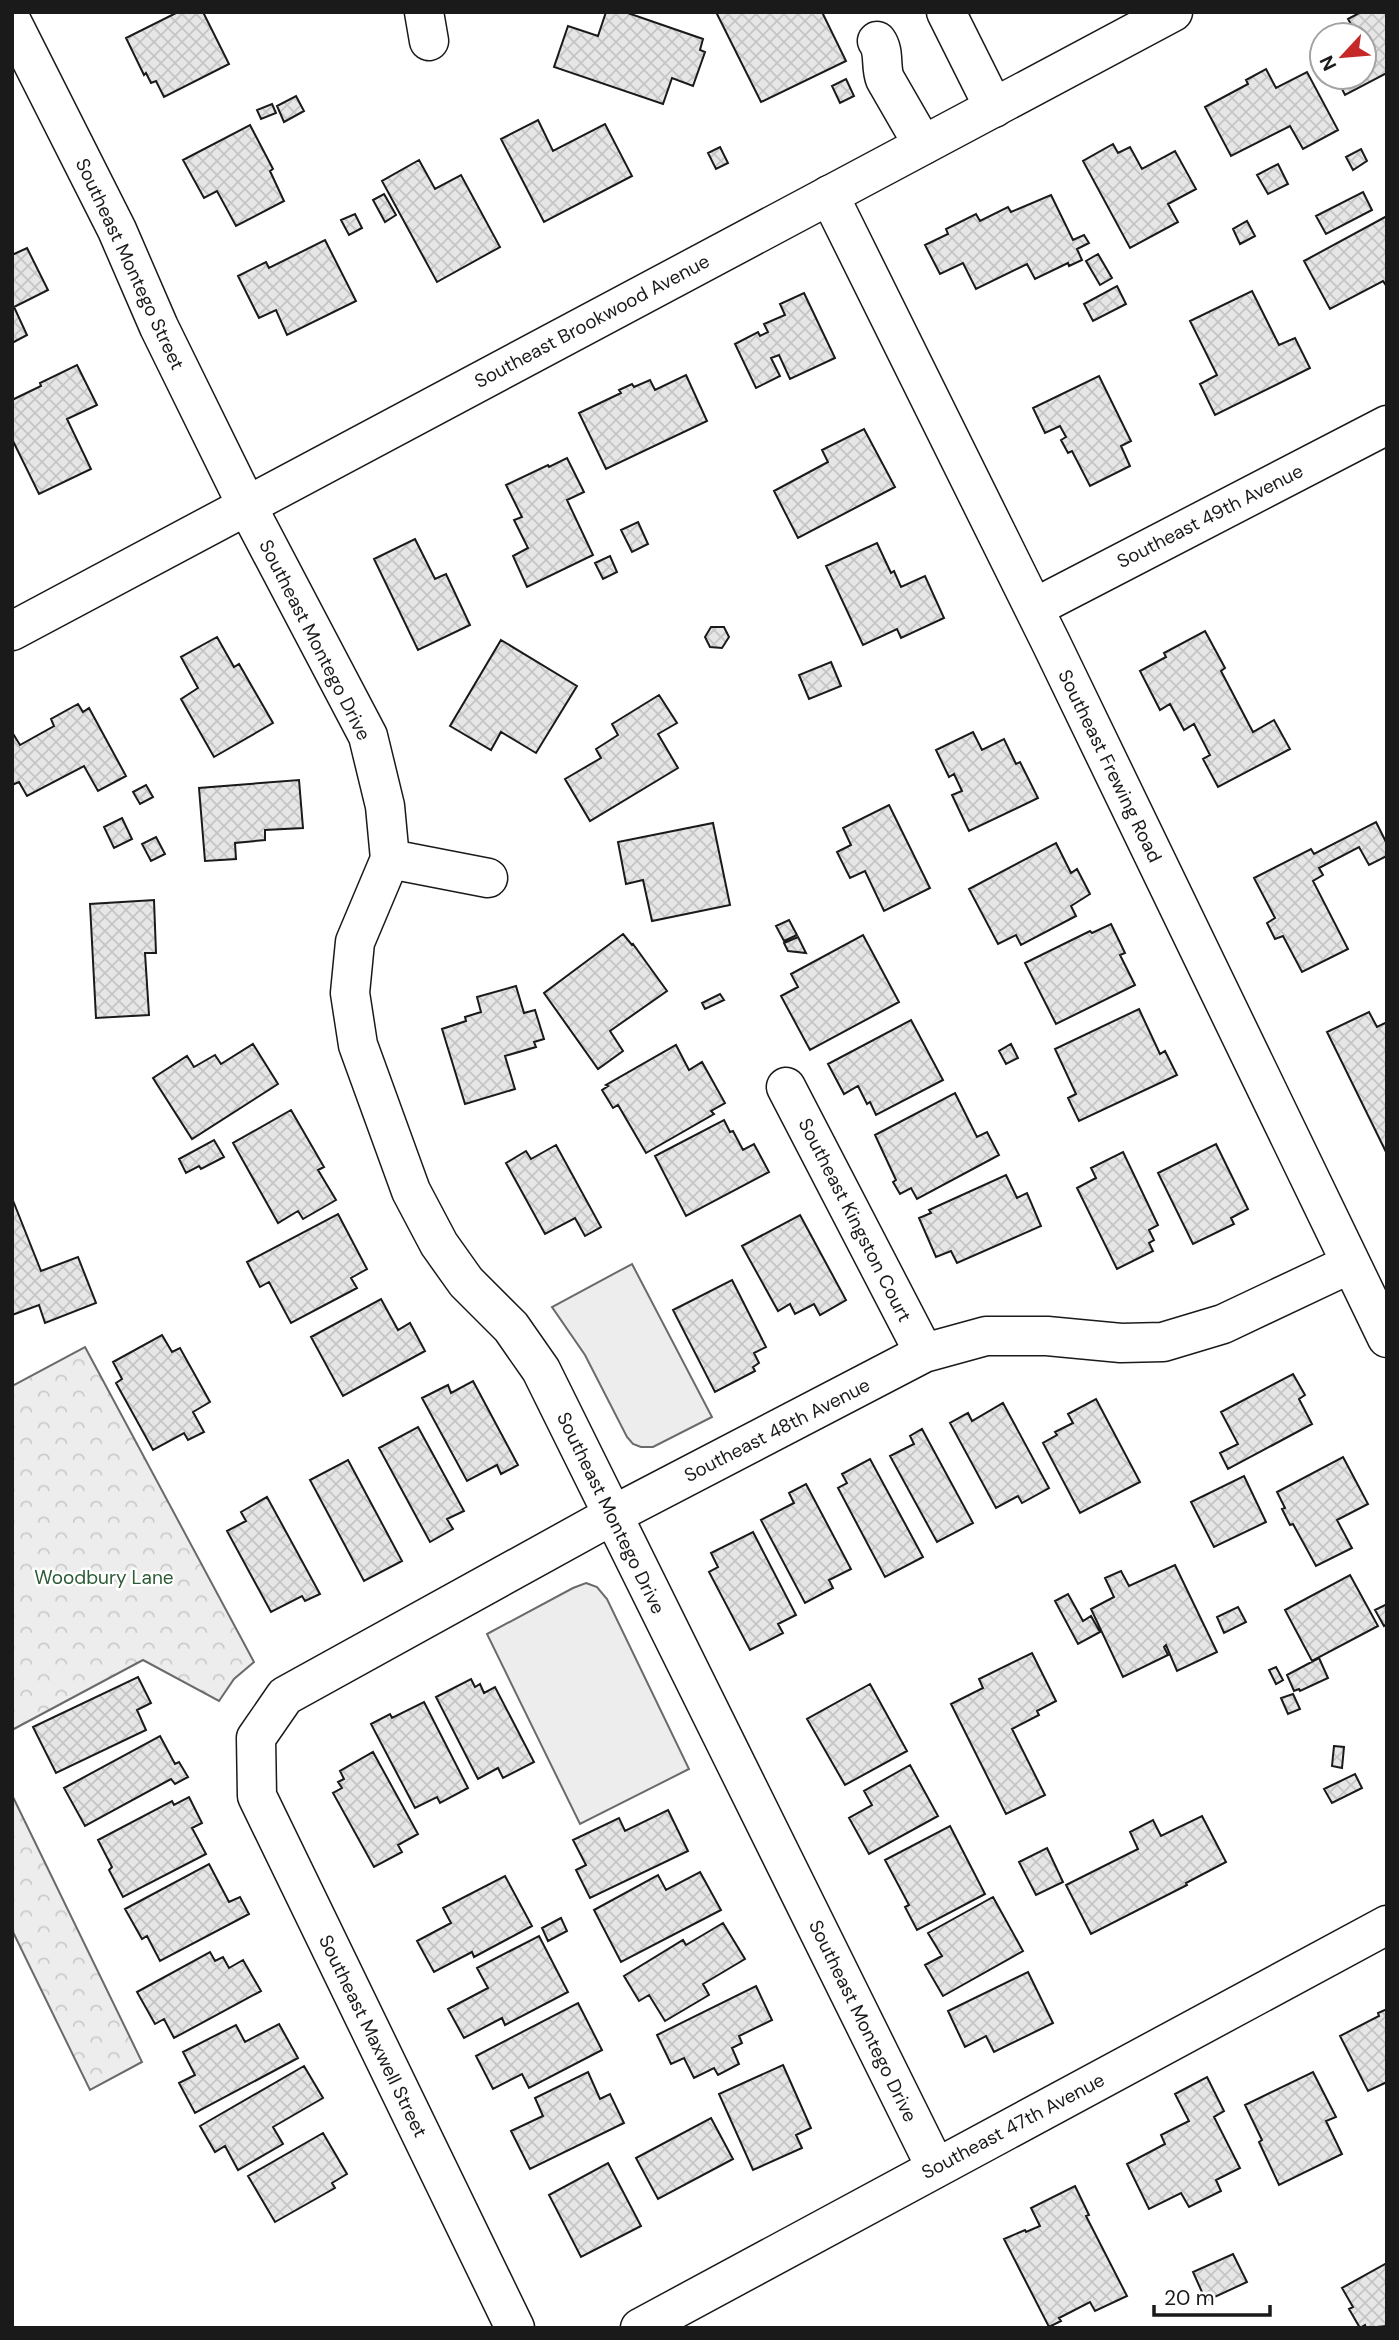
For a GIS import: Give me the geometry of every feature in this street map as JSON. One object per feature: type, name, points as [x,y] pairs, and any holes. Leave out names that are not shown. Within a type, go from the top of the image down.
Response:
[{"type":"street","points":[[946,12],[994,108]]},
{"type":"street","name":"Southeast Brookwood Avenue","points":[[12,631],[1173,12]]},
{"type":"street","name":"Southeast Montego Street","points":[[12,22],[117,230],[159,327],[247,506]]},
{"type":"street","points":[[877,41],[882,48],[881,68],[885,79],[923,145]]},
{"type":"street","name":"Southeast Frewing Road","points":[[829,195],[1034,608],[1387,1338]]},
{"type":"street","name":"Southeast 49th Avenue","points":[[1034,608],[1387,425]]},
{"type":"street","name":"Southeast Montego Drive","points":[[247,506],[368,736],[384,806],[390,859],[355,942],[350,993],[358,1045],[411,1191],[439,1244],[467,1282],[511,1327],[541,1370],[936,2168]]},
{"type":"street","points":[[390,859],[488,878]]},
{"type":"street","name":"Southeast Kingston Court","points":[[786,1087],[924,1353]]},
{"type":"street","name":"Southeast 48th Avenue","points":[[256,1738],[285,1696],[611,1516],[924,1353],[986,1336],[1047,1336],[1121,1343],[1163,1342],[1223,1324],[1350,1264]]},
{"type":"street","name":"Southeast Maxwell Street","points":[[256,1738],[257,1796],[515,2328]]},
{"type":"street","name":"Southeast 47th Avenue","points":[[640,2328],[1387,1925]]},
{"type":"shaded area","points":[[632,1264],[712,1417],[653,1447],[633,1444],[627,1437],[585,1355],[552,1307]]},
{"type":"shaded area","points":[[586,1583],[597,1587],[607,1599],[689,1769],[580,1824],[487,1634]]},
{"type":"green space","name":"Woodbury Lane","points":[[85,1347],[254,1662],[234,1679],[219,1701],[143,1660],[12,1730],[12,1386]]},
{"type":"green space","points":[[12,1795],[142,2062],[90,2090],[12,1930]]},
{"type":"building","points":[[178,12],[203,12],[229,64],[164,97],[156,81],[151,83],[146,73],[144,75],[126,38]]},
{"type":"building","points":[[606,12],[625,12],[703,39],[700,50],[705,52],[693,86],[672,78],[663,104],[554,67],[568,26],[598,36]]},
{"type":"building","points":[[716,12],[822,12],[846,61],[761,102]]},
{"type":"building","points":[[1361,12],[1387,12],[1387,73],[1378,78],[1378,21],[1348,19]]},
{"type":"building","points":[[1266,69],[1276,88],[1307,72],[1308,91],[1317,91],[1338,130],[1303,149],[1290,126],[1231,156],[1205,107],[1248,84],[1246,80]]},
{"type":"building","points":[[846,79],[854,96],[840,103],[832,86]]},
{"type":"building","points":[[296,96],[304,111],[284,122],[277,106]]},
{"type":"building","points":[[272,104],[276,113],[261,119],[257,110]]},
{"type":"building","points":[[538,120],[553,151],[605,124],[632,176],[544,222],[501,139]]},
{"type":"building","points":[[250,125],[273,169],[270,171],[284,201],[236,226],[217,191],[204,198],[183,160]]},
{"type":"building","points":[[1113,144],[1118,153],[1130,147],[1142,169],[1175,151],[1196,189],[1168,204],[1178,222],[1130,248],[1083,161]]},
{"type":"building","points":[[720,147],[728,163],[716,169],[708,153]]},
{"type":"building","points":[[1361,149],[1367,161],[1353,170],[1346,157]]},
{"type":"building","points":[[419,160],[435,189],[461,175],[500,247],[437,282],[382,181]]},
{"type":"building","points":[[1278,164],[1288,184],[1268,194],[1257,175]]},
{"type":"building","points":[[1363,192],[1372,210],[1326,234],[1316,216]]},
{"type":"building","points":[[384,194],[396,215],[385,222],[373,200]]},
{"type":"building","points":[[1051,195],[1073,240],[1084,235],[1089,243],[1077,249],[1082,260],[1069,266],[1068,263],[1035,279],[1027,264],[976,289],[963,263],[940,274],[925,245],[948,234],[946,229],[976,214],[980,221],[1008,207],[1011,212]]},
{"type":"building","points":[[355,214],[362,228],[349,235],[341,220]]},
{"type":"building","points":[[1387,216],[1387,287],[1383,281],[1330,309],[1304,261]]},
{"type":"building","points":[[1247,221],[1255,236],[1240,244],[1233,229]]},
{"type":"building","points":[[325,240],[356,301],[287,335],[276,310],[259,318],[238,276],[266,262],[269,268]]},
{"type":"building","points":[[27,248],[48,290],[14,307],[27,335],[12,343],[12,255]]},
{"type":"building","points":[[1098,254],[1112,278],[1100,285],[1086,261]]},
{"type":"building","points":[[1117,286],[1126,304],[1093,321],[1084,304]]},
{"type":"building","points":[[1252,291],[1279,345],[1295,338],[1310,368],[1215,415],[1200,384],[1217,375],[1190,321]]},
{"type":"building","points":[[804,293],[835,358],[790,379],[779,355],[771,358],[780,376],[756,388],[735,344],[758,332],[760,336],[768,332],[764,324],[785,315],[780,304]]},
{"type":"building","points":[[77,365],[97,405],[67,419],[91,469],[39,494],[12,439],[12,400]]},
{"type":"building","points":[[686,375],[707,421],[606,469],[579,413],[621,393],[619,390],[632,384],[634,387],[650,380],[655,390]]},
{"type":"building","points":[[1099,376],[1131,441],[1121,446],[1130,466],[1090,486],[1072,451],[1068,453],[1061,440],[1066,437],[1060,426],[1045,433],[1033,408]]},
{"type":"building","points":[[864,429],[895,487],[798,538],[774,491],[828,462],[822,450]]},
{"type":"building","points":[[567,458],[584,492],[567,500],[593,555],[527,587],[513,556],[528,548],[514,520],[522,517],[506,485]]},
{"type":"building","points":[[638,522],[648,544],[632,552],[621,530]]},
{"type":"building","points":[[415,539],[435,579],[446,574],[470,625],[418,650],[374,559]]},
{"type":"building","points":[[877,543],[901,587],[925,576],[944,618],[901,638],[897,629],[863,645],[826,566]]},
{"type":"building","points":[[610,556],[617,572],[603,579],[595,563]]},
{"type":"building","points":[[711,627],[724,627],[729,637],[722,648],[710,647],[705,637]]},
{"type":"building","points":[[1205,631],[1225,668],[1221,671],[1253,732],[1274,720],[1290,749],[1218,787],[1203,759],[1210,755],[1194,724],[1184,730],[1170,704],[1160,710],[1140,671],[1166,657],[1164,653]]},
{"type":"building","points":[[217,637],[234,667],[239,664],[273,723],[214,757],[181,699],[198,688],[181,657]]},
{"type":"building","points":[[501,640],[577,686],[536,753],[501,732],[491,750],[450,726]]},
{"type":"building","points":[[831,662],[841,686],[809,699],[799,675]]},
{"type":"building","points":[[659,695],[677,723],[658,734],[678,768],[590,821],[565,779],[601,758],[596,749],[618,735],[612,724]]},
{"type":"building","points":[[78,704],[83,712],[89,708],[126,776],[98,791],[84,766],[27,796],[19,782],[12,785],[12,732],[20,745],[54,726],[51,719]]},
{"type":"building","points":[[973,732],[982,750],[1004,739],[1016,764],[1020,762],[1038,798],[969,831],[952,795],[962,791],[954,774],[949,777],[936,750]]},
{"type":"building","points":[[299,780],[303,828],[265,830],[265,840],[235,843],[236,859],[205,861],[199,788]]},
{"type":"building","points":[[146,785],[153,797],[140,804],[133,792]]},
{"type":"building","points":[[889,805],[930,888],[884,911],[865,871],[850,878],[837,852],[851,845],[843,828]]},
{"type":"building","points":[[122,818],[132,839],[114,848],[104,827]]},
{"type":"building","points":[[1376,822],[1387,844],[1387,856],[1369,865],[1359,847],[1319,868],[1323,875],[1313,881],[1348,949],[1302,972],[1283,936],[1275,939],[1267,923],[1275,918],[1254,878],[1311,849],[1314,854]]},
{"type":"building","points":[[713,823],[730,905],[652,921],[643,880],[626,884],[618,842]]},
{"type":"building","points":[[156,837],[165,854],[151,861],[142,844]]},
{"type":"building","points":[[1056,843],[1071,873],[1077,869],[1090,894],[1071,906],[1076,916],[1021,945],[1016,935],[998,944],[969,889]]},
{"type":"building","points":[[154,900],[156,953],[145,953],[149,1015],[96,1018],[90,904]]},
{"type":"building","points":[[789,920],[797,935],[784,941],[776,926]]},
{"type":"building","points":[[1111,924],[1125,953],[1120,955],[1135,985],[1056,1024],[1025,963],[1090,931],[1092,933]]},
{"type":"building","points":[[623,934],[667,991],[610,1031],[623,1051],[598,1069],[544,993]]},
{"type":"building","points":[[863,935],[899,1002],[810,1050],[781,996],[798,987],[791,974]]},
{"type":"building","points":[[798,937],[806,953],[788,951],[784,943]]},
{"type":"building","points":[[516,986],[524,1013],[535,1010],[544,1039],[534,1042],[536,1047],[505,1056],[515,1089],[465,1104],[442,1029],[466,1021],[465,1017],[481,1012],[477,997]]},
{"type":"building","points":[[720,994],[724,1000],[705,1009],[702,1003]]},
{"type":"building","points":[[1139,1009],[1160,1054],[1165,1051],[1177,1075],[1079,1121],[1068,1098],[1076,1094],[1055,1049]]},
{"type":"building","points":[[1369,1012],[1377,1027],[1387,1022],[1387,1154],[1327,1032]]},
{"type":"building","points":[[911,1020],[943,1080],[876,1115],[858,1086],[844,1094],[828,1064]]},
{"type":"building","points":[[253,1044],[278,1084],[192,1139],[153,1078],[187,1056],[194,1067],[215,1055],[221,1064]]},
{"type":"building","points":[[1011,1044],[1018,1058],[1006,1064],[999,1051]]},
{"type":"building","points":[[676,1045],[689,1070],[702,1062],[725,1103],[711,1111],[714,1114],[646,1153],[618,1105],[613,1108],[602,1090],[608,1086],[606,1085]]},
{"type":"building","points":[[955,1093],[977,1137],[987,1132],[999,1155],[917,1199],[911,1188],[900,1194],[875,1135]]},
{"type":"building","points":[[291,1110],[324,1167],[318,1170],[336,1200],[303,1219],[298,1211],[278,1223],[233,1143]]},
{"type":"building","points":[[724,1120],[743,1150],[754,1144],[769,1172],[686,1216],[655,1156]]},
{"type":"building","points":[[214,1140],[224,1157],[201,1169],[199,1166],[186,1173],[179,1159]]},
{"type":"building","points":[[1216,1144],[1248,1209],[1231,1218],[1234,1224],[1193,1244],[1158,1173]]},
{"type":"building","points":[[556,1145],[601,1227],[585,1236],[575,1218],[545,1234],[506,1163],[526,1151],[531,1159]]},
{"type":"building","points":[[1123,1152],[1158,1225],[1149,1230],[1154,1240],[1149,1243],[1153,1251],[1117,1269],[1077,1188],[1096,1178],[1091,1168]]},
{"type":"building","points":[[1006,1175],[1017,1198],[1027,1193],[1041,1226],[957,1263],[951,1251],[936,1257],[919,1218],[931,1213],[929,1210]]},
{"type":"building","points":[[12,1198],[41,1271],[78,1257],[96,1303],[45,1323],[39,1305],[12,1315]]},
{"type":"building","points":[[338,1214],[367,1269],[351,1278],[357,1288],[291,1323],[269,1282],[260,1287],[247,1262]]},
{"type":"building","points":[[800,1215],[846,1300],[820,1315],[814,1304],[795,1314],[790,1304],[778,1311],[742,1246]]},
{"type":"building","points":[[732,1280],[766,1347],[754,1353],[759,1363],[753,1367],[755,1371],[715,1392],[673,1310]]},
{"type":"building","points":[[381,1299],[398,1330],[410,1323],[425,1351],[343,1396],[311,1337]]},
{"type":"building","points":[[162,1335],[172,1352],[180,1348],[210,1402],[193,1412],[204,1432],[188,1440],[184,1433],[153,1450],[116,1383],[122,1379],[113,1362]]},
{"type":"building","points":[[1293,1374],[1305,1395],[1299,1399],[1312,1424],[1228,1469],[1220,1453],[1238,1444],[1221,1412]]},
{"type":"building","points":[[473,1381],[518,1465],[501,1474],[497,1465],[467,1481],[422,1398],[448,1385],[451,1393]]},
{"type":"building","points":[[1096,1399],[1140,1482],[1080,1513],[1043,1443],[1057,1435],[1055,1432],[1073,1423],[1068,1414]]},
{"type":"building","points":[[1003,1403],[1049,1488],[1022,1503],[1018,1496],[996,1508],[950,1423],[968,1413],[972,1421]]},
{"type":"building","points":[[418,1427],[464,1511],[447,1519],[453,1529],[430,1542],[379,1448]]},
{"type":"building","points":[[922,1429],[973,1523],[937,1542],[890,1456],[914,1444],[910,1436]]},
{"type":"building","points":[[1343,1457],[1368,1504],[1337,1520],[1352,1548],[1316,1566],[1293,1524],[1290,1525],[1277,1492]]},
{"type":"building","points":[[870,1459],[923,1557],[885,1577],[838,1488],[847,1483],[842,1474]]},
{"type":"building","points":[[348,1460],[402,1561],[364,1581],[310,1480]]},
{"type":"building","points":[[1244,1476],[1266,1522],[1214,1547],[1191,1502]]},
{"type":"building","points":[[806,1484],[851,1569],[829,1580],[833,1588],[805,1603],[761,1520],[794,1503],[789,1493]]},
{"type":"building","points":[[267,1497],[320,1594],[305,1601],[302,1596],[271,1612],[227,1531],[246,1521],[241,1512]]},
{"type":"building","points":[[753,1532],[796,1615],[778,1624],[783,1633],[750,1650],[709,1572],[718,1567],[711,1553]]},
{"type":"building","points":[[1175,1565],[1217,1652],[1177,1671],[1166,1645],[1164,1647],[1168,1655],[1123,1677],[1091,1609],[1114,1597],[1105,1578],[1121,1571],[1129,1586]]},
{"type":"building","points":[[1350,1575],[1378,1626],[1312,1661],[1285,1610]]},
{"type":"building","points":[[1068,1594],[1083,1621],[1091,1616],[1100,1632],[1078,1644],[1055,1601]]},
{"type":"building","points":[[1387,1604],[1387,1624],[1384,1626],[1375,1610]]},
{"type":"building","points":[[1238,1607],[1246,1622],[1224,1633],[1217,1617]]},
{"type":"building","points":[[1032,1653],[1056,1701],[1037,1711],[1039,1715],[1012,1729],[1045,1795],[1006,1814],[951,1704],[983,1688],[979,1679]]},
{"type":"building","points":[[1319,1658],[1328,1678],[1300,1691],[1294,1691],[1287,1675]]},
{"type":"building","points":[[1276,1667],[1283,1680],[1276,1684],[1269,1670]]},
{"type":"building","points":[[138,1677],[151,1703],[137,1710],[146,1730],[56,1773],[33,1727]]},
{"type":"building","points":[[471,1679],[475,1687],[480,1684],[484,1693],[495,1687],[534,1762],[503,1778],[498,1768],[478,1779],[436,1697]]},
{"type":"building","points":[[870,1684],[907,1751],[845,1785],[807,1719]]},
{"type":"building","points":[[1293,1694],[1300,1709],[1288,1714],[1281,1698]]},
{"type":"building","points":[[424,1702],[468,1788],[440,1803],[437,1797],[415,1808],[371,1724],[390,1714],[392,1718]]},
{"type":"building","points":[[160,1736],[175,1764],[179,1762],[188,1777],[175,1784],[171,1779],[85,1826],[64,1788]]},
{"type":"building","points":[[1334,1746],[1344,1747],[1342,1768],[1332,1766]]},
{"type":"building","points":[[373,1752],[418,1834],[398,1845],[402,1852],[374,1867],[333,1793],[342,1788],[338,1782],[344,1779],[340,1771]]},
{"type":"building","points":[[910,1765],[938,1816],[869,1854],[849,1818],[872,1805],[864,1791]]},
{"type":"building","points":[[1355,1774],[1362,1788],[1332,1803],[1324,1789]]},
{"type":"building","points":[[189,1797],[202,1823],[192,1828],[206,1854],[123,1897],[98,1840],[172,1801],[174,1805]]},
{"type":"building","points":[[668,1810],[688,1851],[590,1898],[576,1870],[586,1865],[573,1840],[619,1818],[625,1831]]},
{"type":"building","points":[[1202,1816],[1226,1862],[1091,1934],[1066,1885],[1138,1849],[1130,1832],[1153,1820],[1161,1836]]},
{"type":"building","points":[[950,1826],[985,1894],[917,1930],[905,1907],[909,1905],[885,1860]]},
{"type":"building","points":[[1047,1848],[1063,1882],[1036,1895],[1019,1862]]},
{"type":"building","points":[[209,1864],[229,1902],[240,1897],[249,1914],[160,1961],[147,1936],[142,1939],[125,1909]]},
{"type":"building","points":[[700,1872],[721,1910],[621,1962],[594,1910],[658,1875],[666,1890]]},
{"type":"building","points":[[505,1876],[532,1926],[474,1957],[472,1952],[434,1972],[417,1941],[451,1923],[443,1908]]},
{"type":"building","points":[[993,1897],[1023,1951],[943,1996],[925,1965],[942,1956],[928,1933]]},
{"type":"building","points":[[561,1918],[567,1931],[548,1941],[542,1928]]},
{"type":"building","points":[[723,1923],[745,1959],[703,1984],[709,1995],[665,2021],[649,1995],[639,2001],[624,1976],[683,1940],[686,1945]]},
{"type":"building","points":[[539,1936],[568,1992],[505,2025],[502,2018],[464,2038],[448,2009],[488,1988],[477,1968]]},
{"type":"building","points":[[210,1952],[215,1961],[223,1957],[229,1968],[243,1960],[261,1991],[174,2038],[164,2019],[155,2024],[137,1992]]},
{"type":"building","points":[[1028,1972],[1053,2023],[994,2052],[986,2036],[965,2047],[948,2011]]},
{"type":"building","points":[[756,1986],[772,2020],[739,2036],[742,2043],[732,2048],[739,2064],[718,2075],[714,2068],[694,2078],[684,2058],[671,2064],[657,2035]]},
{"type":"building","points":[[578,2003],[602,2050],[529,2088],[522,2074],[493,2089],[476,2056]]},
{"type":"building","points":[[1387,2009],[1387,2082],[1368,2091],[1340,2036]]},
{"type":"building","points":[[279,2024],[298,2058],[195,2113],[179,2083],[195,2075],[183,2052],[236,2025],[245,2042]]},
{"type":"building","points":[[783,2065],[811,2128],[796,2135],[802,2148],[753,2170],[719,2094]]},
{"type":"building","points":[[304,2066],[323,2098],[273,2127],[283,2144],[238,2170],[225,2146],[215,2152],[200,2126]]},
{"type":"building","points":[[588,2072],[600,2099],[610,2094],[624,2123],[530,2169],[511,2131],[543,2116],[535,2098]]},
{"type":"building","points":[[1313,2072],[1336,2117],[1326,2121],[1342,2154],[1279,2185],[1245,2105]]},
{"type":"building","points":[[1207,2077],[1224,2111],[1214,2117],[1240,2168],[1216,2180],[1221,2191],[1189,2207],[1181,2193],[1149,2209],[1127,2164],[1165,2144],[1161,2135],[1189,2121],[1175,2094]]},
{"type":"building","points":[[711,2118],[733,2159],[658,2199],[636,2158]]},
{"type":"building","points":[[323,2133],[347,2174],[332,2183],[335,2188],[275,2222],[248,2176]]},
{"type":"building","points":[[608,2163],[641,2226],[581,2257],[549,2195]]},
{"type":"building","points":[[1075,2186],[1089,2215],[1086,2216],[1127,2296],[1095,2311],[1090,2302],[1059,2318],[1061,2321],[1049,2327],[1004,2239],[1040,2226],[1031,2208]]},
{"type":"building","points":[[1233,2254],[1247,2282],[1206,2301],[1193,2272]]},
{"type":"building","points":[[1387,2263],[1387,2326],[1366,2328],[1365,2325],[1360,2328],[1349,2309],[1353,2307],[1342,2288]]}]
